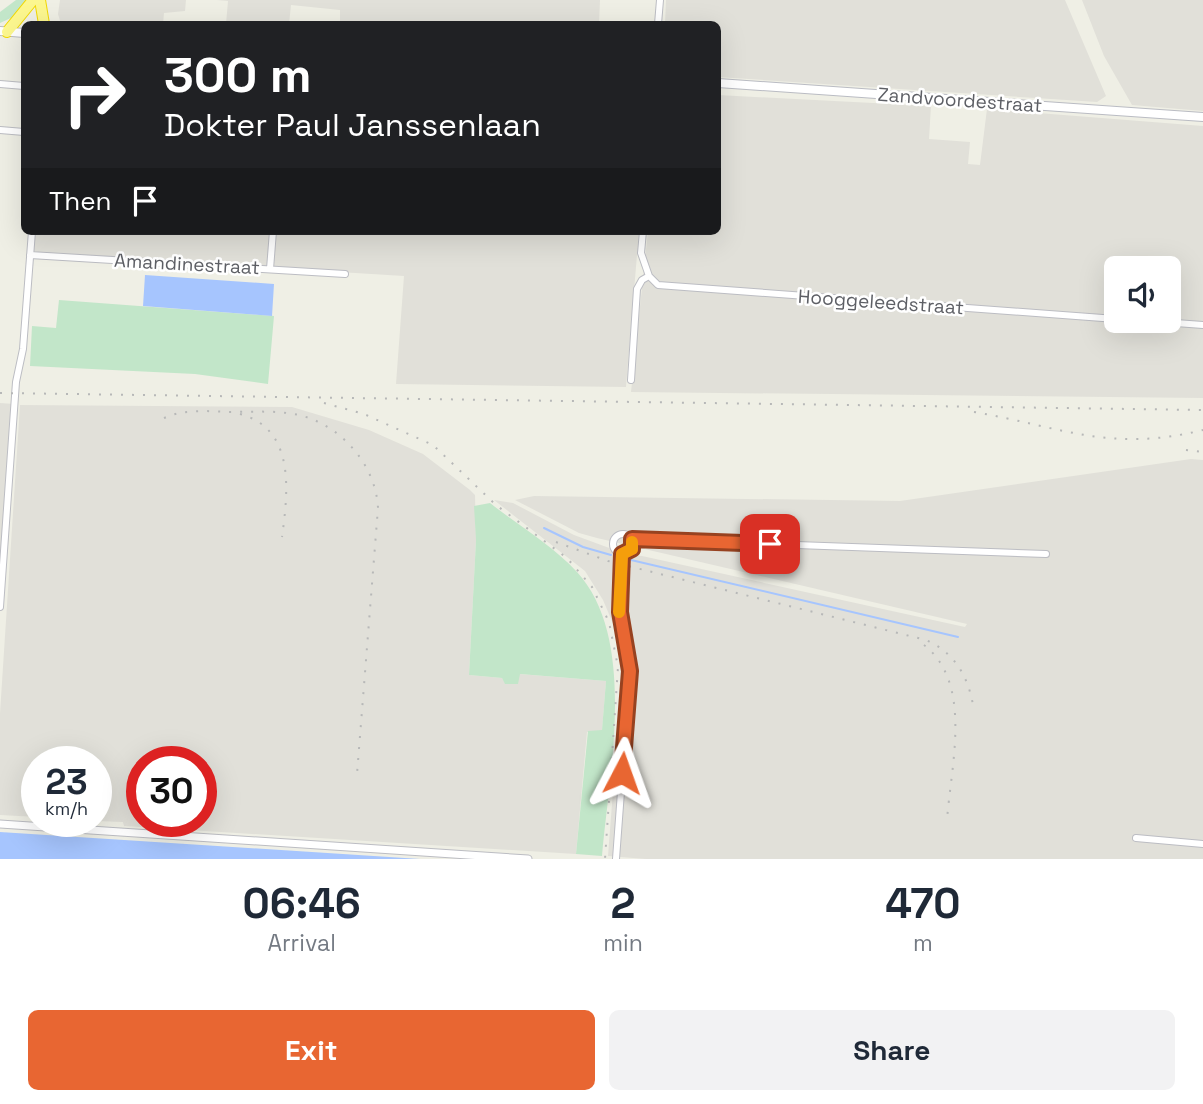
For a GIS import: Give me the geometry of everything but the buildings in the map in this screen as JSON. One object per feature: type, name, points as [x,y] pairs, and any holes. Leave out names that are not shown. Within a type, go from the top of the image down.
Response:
[{"type":"highway","points":[[2,34],[33,0]]},
{"type":"highway","points":[[40,0],[44,21]]},
{"type":"highway","points":[[44,21],[49,0]]},
{"type":"main road","points":[[2,34],[21,33]]},
{"type":"main road","name":"Zandvoordestraat","points":[[721,83],[1203,117]]},
{"type":"street","points":[[658,21],[660,0]]},
{"type":"street","points":[[0,85],[21,86]]},
{"type":"street","points":[[0,130],[21,131]]},
{"type":"street","points":[[0,607],[16,382],[23,349],[32,235]]},
{"type":"street","points":[[270,269],[273,235]]},
{"type":"street","points":[[631,380],[637,289],[642,280],[649,276],[641,253],[643,235]]},
{"type":"street","name":"Amandinestraat","points":[[30,255],[345,274]]},
{"type":"street","name":"Hooggeleedstraat","points":[[649,276],[658,285],[1104,318]]},
{"type":"street","points":[[1181,323],[1203,325]]},
{"type":"street","points":[[622,554],[614,548],[614,540],[620,535],[632,539],[1046,554]]},
{"type":"street","points":[[622,554],[632,549],[632,539]]},
{"type":"street","points":[[616,859],[630,671],[620,612],[622,554]]},
{"type":"street","points":[[0,824],[528,859]]},
{"type":"street","points":[[1136,838],[1203,844]]},
{"type":"shaded area","points":[[60,0],[186,0],[185,11],[164,13],[163,21],[60,21]]},
{"type":"shaded area","points":[[217,0],[600,0],[599,21],[340,21],[340,10],[291,5],[289,21],[226,21],[228,1]]},
{"type":"shaded area","points":[[666,0],[1065,0],[1106,96],[1097,102],[721,77],[721,21],[665,21]]},
{"type":"shaded area","points":[[1082,0],[1203,0],[1203,111],[1132,105],[1104,56]]},
{"type":"shaded area","points":[[721,95],[931,106],[929,139],[970,142],[968,164],[980,165],[987,109],[1203,126],[1203,398],[631,392],[648,235],[721,235]]},
{"type":"shaded area","points":[[35,235],[639,235],[626,387],[396,384],[404,276],[33,253]]},
{"type":"shaded area","points":[[0,403],[14,404],[0,557]]},
{"type":"shaded area","points":[[20,405],[292,407],[369,430],[423,454],[475,495],[476,540],[469,675],[502,678],[505,683],[517,684],[519,674],[606,681],[602,731],[587,732],[576,854],[217,832],[217,746],[126,746],[126,826],[123,822],[112,822],[112,746],[21,746],[21,816],[0,815],[0,713]]},
{"type":"shaded area","points":[[1191,459],[1203,460],[1203,859],[646,859],[608,856],[622,673],[614,626],[603,600],[585,571],[494,500],[513,503],[574,535],[612,549],[619,562],[625,563],[629,555],[642,556],[965,627],[967,624],[579,533],[515,500],[534,496],[900,501]]},
{"type":"green space","points":[[16,0],[29,0],[13,17],[0,23],[0,12]]},
{"type":"green space","points":[[59,300],[274,316],[268,384],[195,374],[30,366],[32,326],[56,328]]},
{"type":"green space","points":[[490,503],[546,544],[577,572],[596,600],[608,633],[614,669],[615,708],[602,856],[576,854],[588,731],[602,730],[606,681],[520,674],[518,684],[505,684],[502,678],[469,675],[476,540],[474,506]]},
{"type":"water","points":[[145,275],[274,284],[272,316],[143,306]]},
{"type":"water","points":[[0,832],[21,833],[21,837],[78,837],[420,859],[0,859]]},
{"type":"waterway","points":[[544,528],[583,547],[611,555]]},
{"type":"waterway","points":[[631,560],[958,637]]},
{"type":"railway","points":[[0,393],[1203,410]]},
{"type":"railway","points":[[324,403],[364,414],[433,445],[496,505],[567,558],[592,587],[609,622],[618,667],[605,859]]},
{"type":"railway","points":[[164,418],[196,411],[299,415],[314,420],[342,437],[363,462],[376,492],[378,508],[357,774]]},
{"type":"railway","points":[[974,412],[1113,438],[1140,439],[1203,430]]},
{"type":"railway","points":[[240,414],[258,422],[271,433],[279,448],[286,482],[282,537]]},
{"type":"railway","points":[[1186,450],[1203,452]]},
{"type":"railway","points":[[556,542],[608,561],[926,640],[944,651],[958,666],[973,705]]},
{"type":"railway","points":[[924,645],[939,661],[949,681],[954,703],[954,750],[947,820]]},
{"type":"slow traffic","points":[[619,612],[622,554],[632,549],[632,542]]},
{"type":"route","points":[[622,773],[630,671],[619,601],[622,554],[632,549],[632,539],[770,544]]}]
